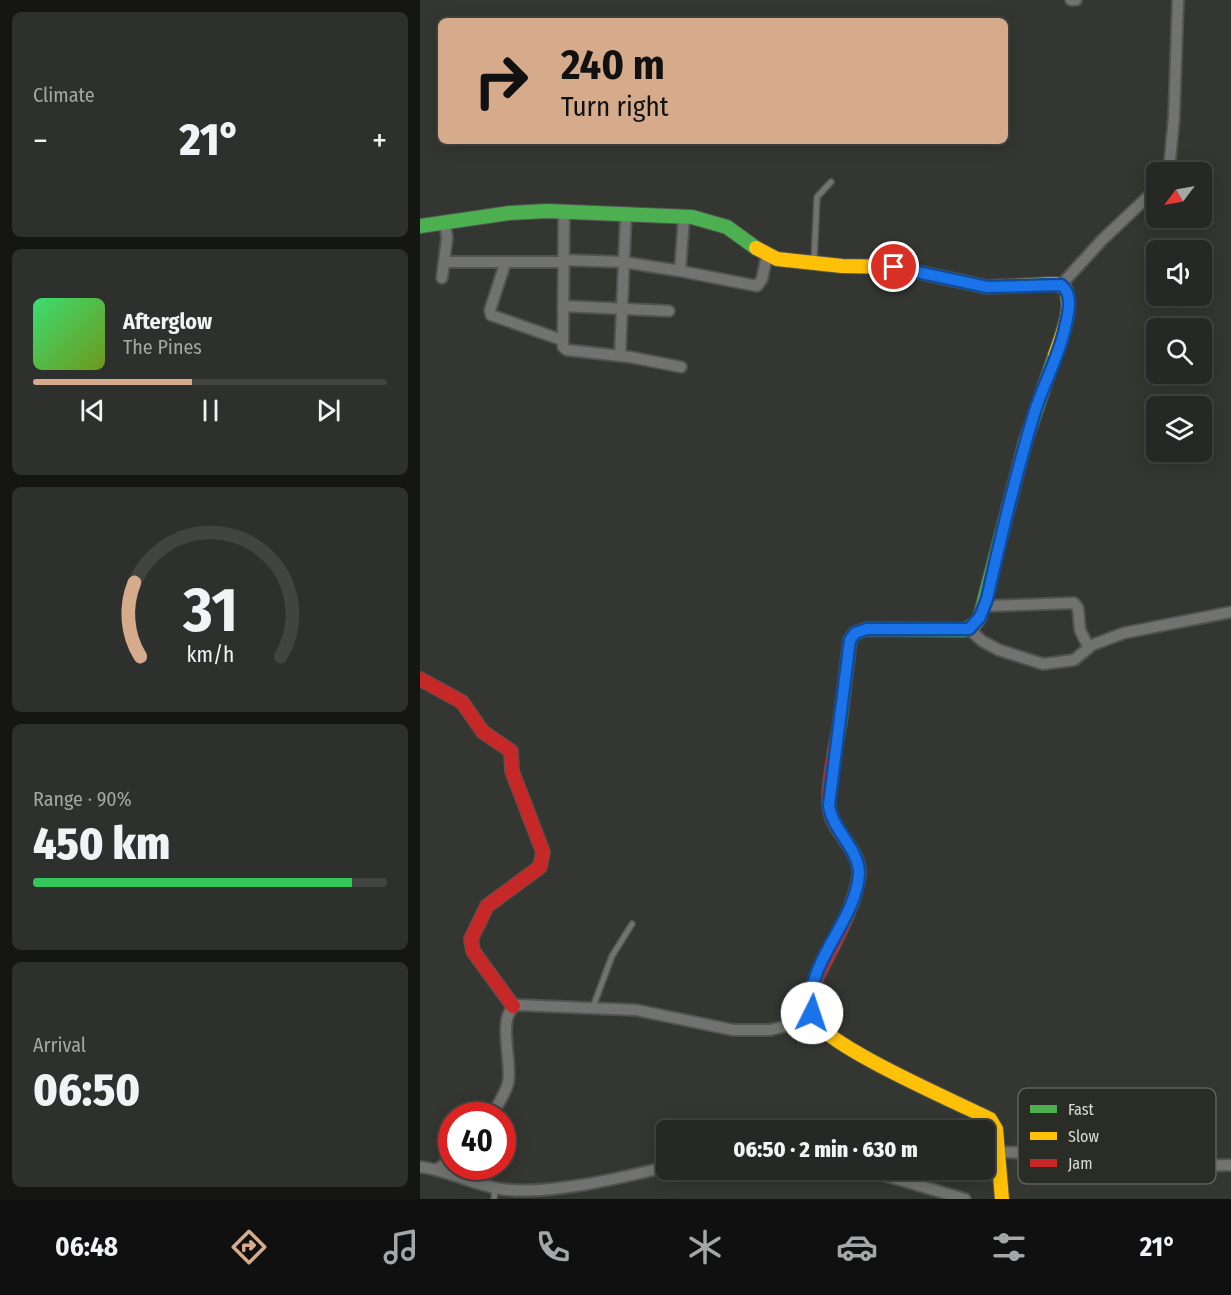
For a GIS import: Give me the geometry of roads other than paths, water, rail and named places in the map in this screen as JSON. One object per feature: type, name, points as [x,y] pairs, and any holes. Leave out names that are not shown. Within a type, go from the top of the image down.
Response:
[{"type":"street","points":[[1071,0],[1076,0]]},
{"type":"street","points":[[1170,162],[1178,0]]},
{"type":"street","points":[[420,226],[510,213],[627,213],[684,217],[711,221],[727,227],[767,255],[814,263],[894,267],[987,287],[1061,285],[1102,240],[1146,198]]},
{"type":"street","points":[[564,212],[562,340],[567,350],[620,356],[681,367]]},
{"type":"street","points":[[620,356],[627,213]]},
{"type":"street","points":[[680,271],[684,217]]},
{"type":"street","points":[[442,278],[446,222]]},
{"type":"street","points":[[444,262],[505,264],[564,261],[623,262],[757,286],[762,279],[767,255]]},
{"type":"street","points":[[505,264],[490,310],[491,315],[562,340]]},
{"type":"street","points":[[969,629],[978,621],[984,606],[1025,443],[1064,331],[1069,297],[1061,285]]},
{"type":"street","points":[[563,306],[669,311]]},
{"type":"street","points":[[984,606],[1074,603],[1078,608],[1080,630],[1089,648]]},
{"type":"street","points":[[1001,1195],[996,1129],[986,1116],[890,1070],[825,1033],[814,1018],[810,993],[846,914],[859,875],[855,858],[833,821],[829,805],[850,640],[855,633],[867,629],[969,629],[986,643],[1035,663],[1074,660],[1089,648],[1124,633],[1231,612]]},
{"type":"street","points":[[420,679],[462,702],[483,732],[509,749],[516,784],[543,852],[540,867],[487,906],[471,939],[473,951],[513,1006]]},
{"type":"street","points":[[513,1006],[636,1010],[733,1030],[770,1030],[814,1018]]},
{"type":"street","points":[[498,1102],[508,1084],[510,1064],[506,1021],[513,1006]]},
{"type":"street","points":[[998,1154],[1018,1154]]},
{"type":"street","points":[[420,1167],[438,1169]]},
{"type":"street","points":[[470,1180],[493,1191],[554,1187],[656,1169]]},
{"type":"street","points":[[900,1180],[965,1199]]},
{"type":"lane","points":[[814,263],[817,197],[831,182]]},
{"type":"lane","points":[[593,1007],[612,956],[632,924]]}]
